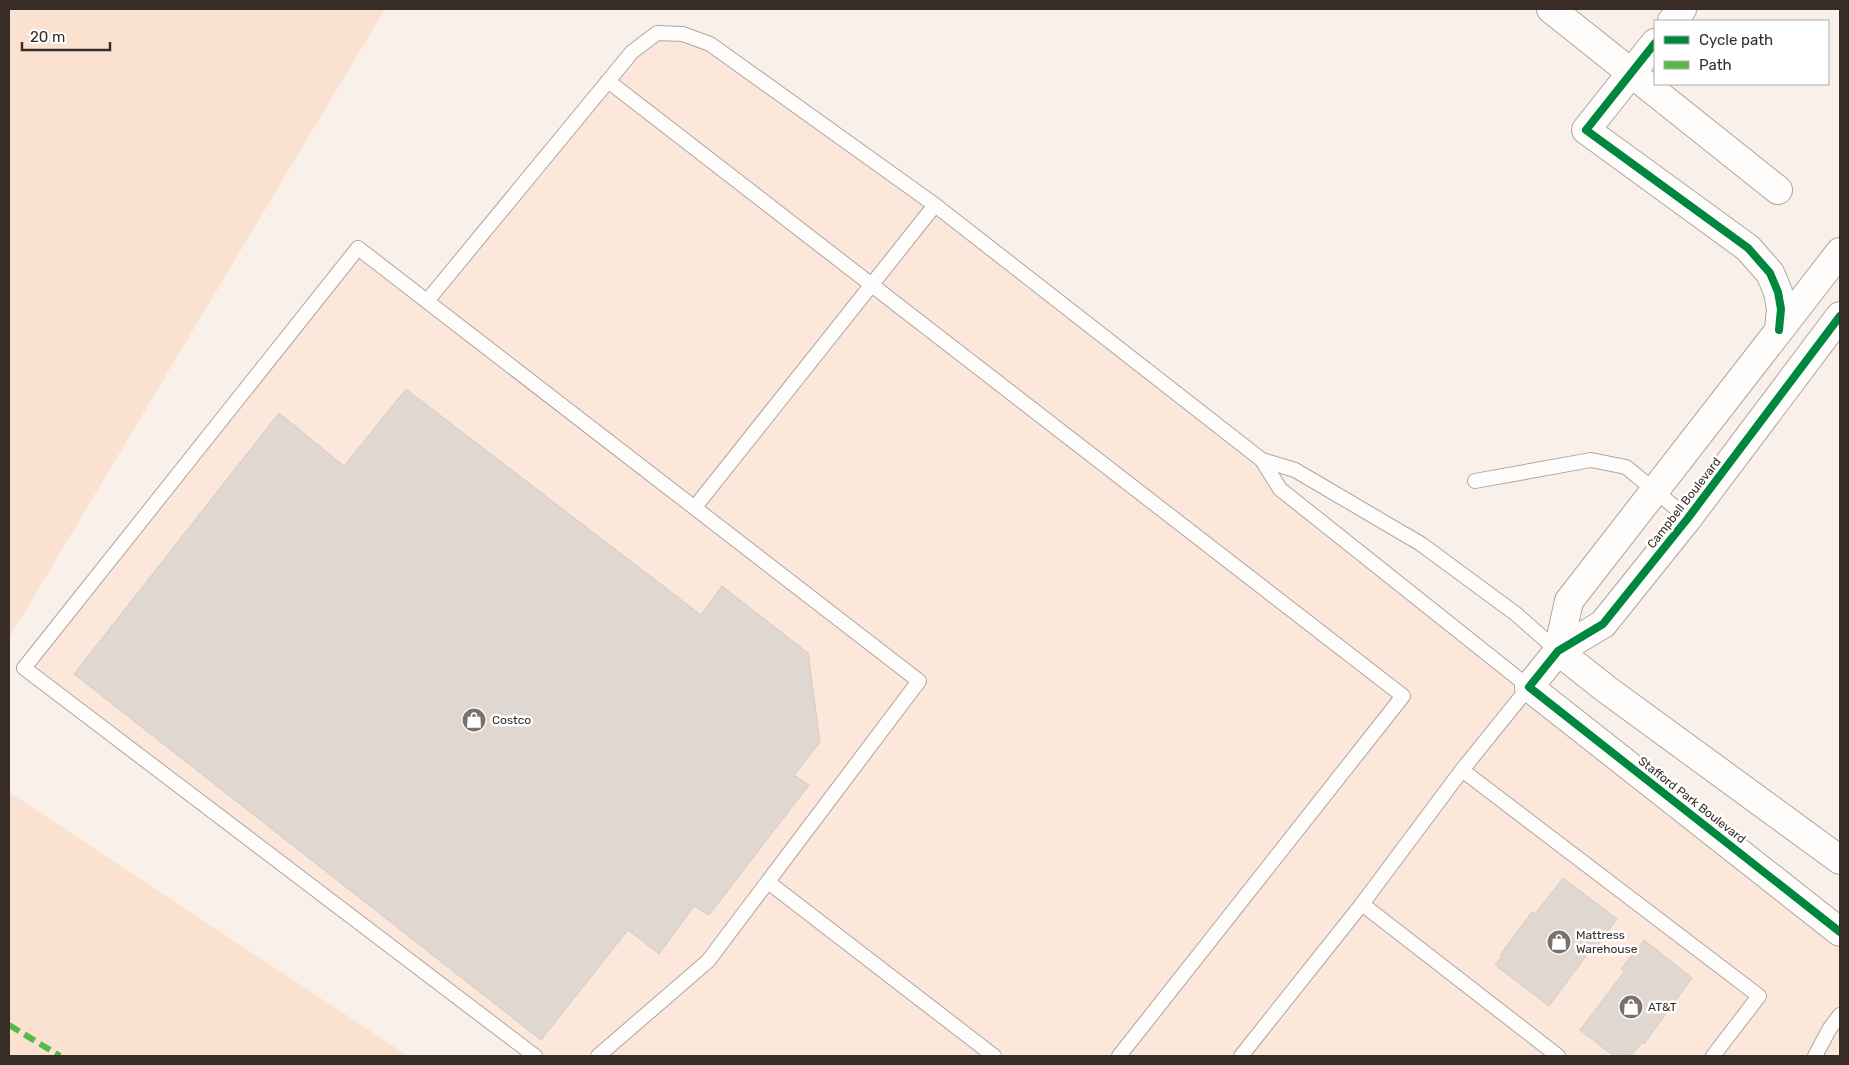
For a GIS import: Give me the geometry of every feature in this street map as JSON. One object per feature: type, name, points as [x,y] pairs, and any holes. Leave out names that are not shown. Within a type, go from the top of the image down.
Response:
[{"type":"street","points":[[1551,9],[1778,190]]},
{"type":"street","points":[[1673,20],[1682,9]]},
{"type":"street","points":[[1654,45],[1586,130],[1699,210],[1748,248],[1770,273],[1778,292],[1781,309],[1779,330]]},
{"type":"street","name":"Campbell Boulevard","points":[[1558,651],[1569,601],[1840,252]]},
{"type":"street","name":"Campbell Boulevard","points":[[1529,687],[1558,651],[1602,624],[1688,518],[1840,316]]},
{"type":"street","points":[[1558,651],[1606,689],[1840,860]]},
{"type":"street","name":"Stafford Park Boulevard","points":[[1529,687],[1840,932]]},
{"type":"lane","points":[[427,302],[632,52],[657,33],[682,34],[710,44],[935,205],[1262,460],[1280,489],[1529,687],[1462,770],[1362,904],[1242,1056]]},
{"type":"lane","points":[[608,81],[1403,696],[1119,1056]]},
{"type":"lane","points":[[695,507],[935,205]]},
{"type":"lane","points":[[535,1056],[24,668],[358,248],[919,681],[708,960],[598,1056]]},
{"type":"lane","points":[[1262,460],[1295,470],[1421,544],[1516,614],[1558,651]]},
{"type":"lane","points":[[1475,480],[1591,460],[1626,467],[1688,518]]},
{"type":"lane","points":[[1462,770],[1759,996],[1713,1056]]},
{"type":"lane","points":[[768,882],[994,1056]]},
{"type":"lane","points":[[1362,904],[1558,1056]]},
{"type":"lane","points":[[1815,1056],[1830,1028],[1840,1015]]},
{"type":"shaded area","points":[[9,9],[385,9],[9,638]]},
{"type":"shaded area","points":[[657,33],[710,44],[935,205],[1262,460],[1280,489],[1840,932],[1840,1056],[535,1056],[24,668],[358,248],[427,301]]},
{"type":"shaded area","points":[[9,792],[408,1056],[9,1056]]},
{"type":"building","name":"Costco","points":[[406,389],[701,615],[722,586],[808,653],[820,742],[794,775],[809,785],[709,915],[694,906],[659,954],[628,930],[541,1040],[74,674],[279,413],[344,466]]},
{"type":"building","points":[[1563,878],[1617,919],[1594,950],[1592,948],[1549,1006],[1495,965],[1502,956],[1500,955],[1532,912],[1535,914]]},
{"type":"building","points":[[1644,940],[1692,978],[1644,1044],[1642,1043],[1631,1056],[1614,1056],[1580,1030],[1624,972],[1621,969]]},
{"type":"marked path","points":[[9,1025],[60,1056]]},
{"type":"cycle path","points":[[1654,44],[1586,130],[1748,248],[1770,273],[1778,292],[1781,309],[1779,330]]},
{"type":"cycle path","points":[[1840,316],[1688,518],[1603,624],[1558,651],[1529,687],[1840,932]]},
{"type":"place","name":"Costco","points":[[474,720]]},
{"type":"place","name":"Mattress Warehouse","points":[[1559,942]]},
{"type":"place","name":"AT&T","points":[[1631,1007]]}]
